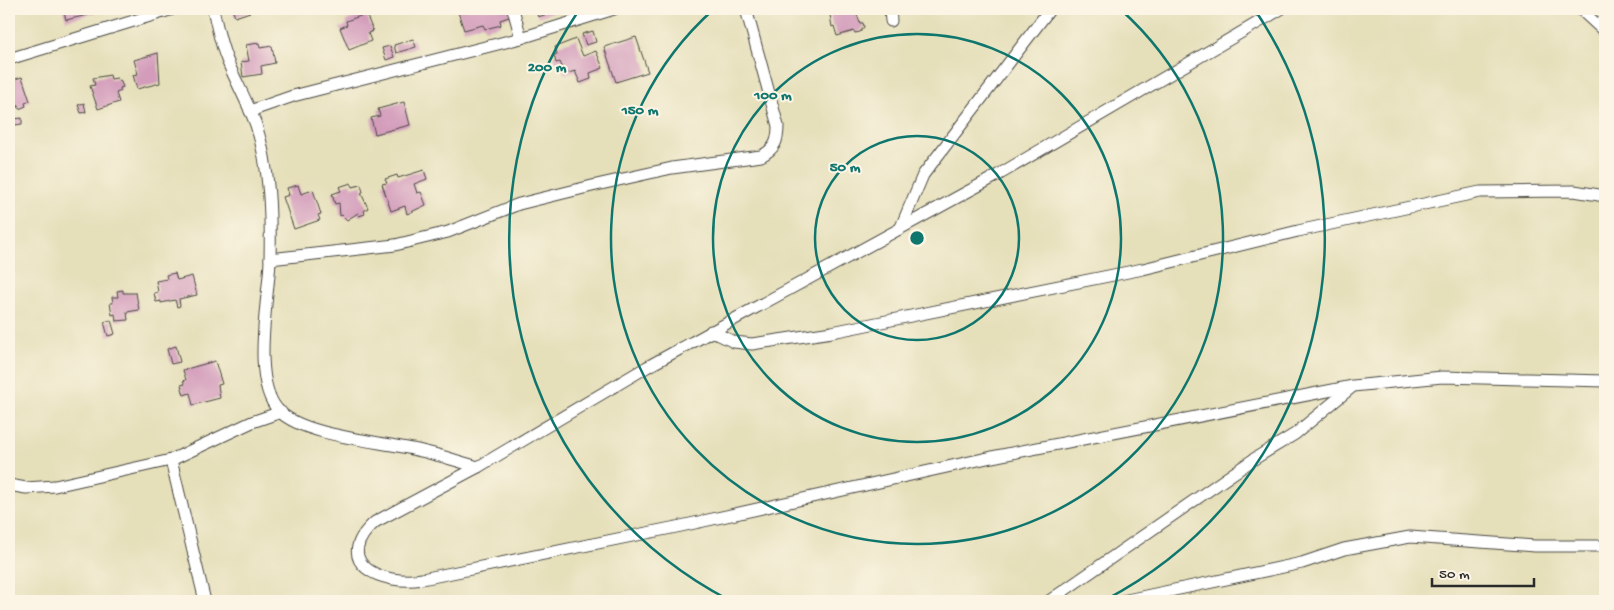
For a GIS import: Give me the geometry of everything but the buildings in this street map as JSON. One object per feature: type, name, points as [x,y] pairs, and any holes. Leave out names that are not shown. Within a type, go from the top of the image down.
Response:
[{"type":"street","points":[[9,59],[173,9]]},
{"type":"street","points":[[213,9],[227,60],[250,111],[263,148],[268,174],[270,259],[263,343],[269,393],[273,404],[280,412],[310,426],[347,437],[413,449],[478,467]]},
{"type":"street","points":[[513,9],[521,38]]},
{"type":"street","points":[[250,111],[294,96],[521,38],[614,9]]},
{"type":"street","points":[[270,259],[395,246],[448,232],[528,201],[672,168],[761,156],[770,151],[778,138],[778,126],[746,9]]},
{"type":"street","points":[[902,227],[923,175],[1050,9]]},
{"type":"street","points":[[1281,9],[998,175],[711,331],[575,408],[478,467],[375,522],[367,530],[359,546],[359,557],[363,566],[381,578],[410,581],[422,579],[681,526],[992,457],[1353,386],[1442,377],[1605,381]]},
{"type":"street","points":[[1580,9],[1605,32]]},
{"type":"street","points":[[711,331],[734,342],[752,344],[832,332],[1143,269],[1298,231],[1480,192],[1574,191],[1605,196]]},
{"type":"street","points":[[1049,601],[1176,516],[1254,459],[1295,434],[1353,386]]},
{"type":"street","points":[[9,485],[26,488],[54,486],[171,460],[252,422],[280,412]]},
{"type":"street","points":[[171,460],[205,601]]},
{"type":"street","points":[[1122,601],[1302,562],[1344,549],[1410,537],[1535,546],[1605,546]]}]
